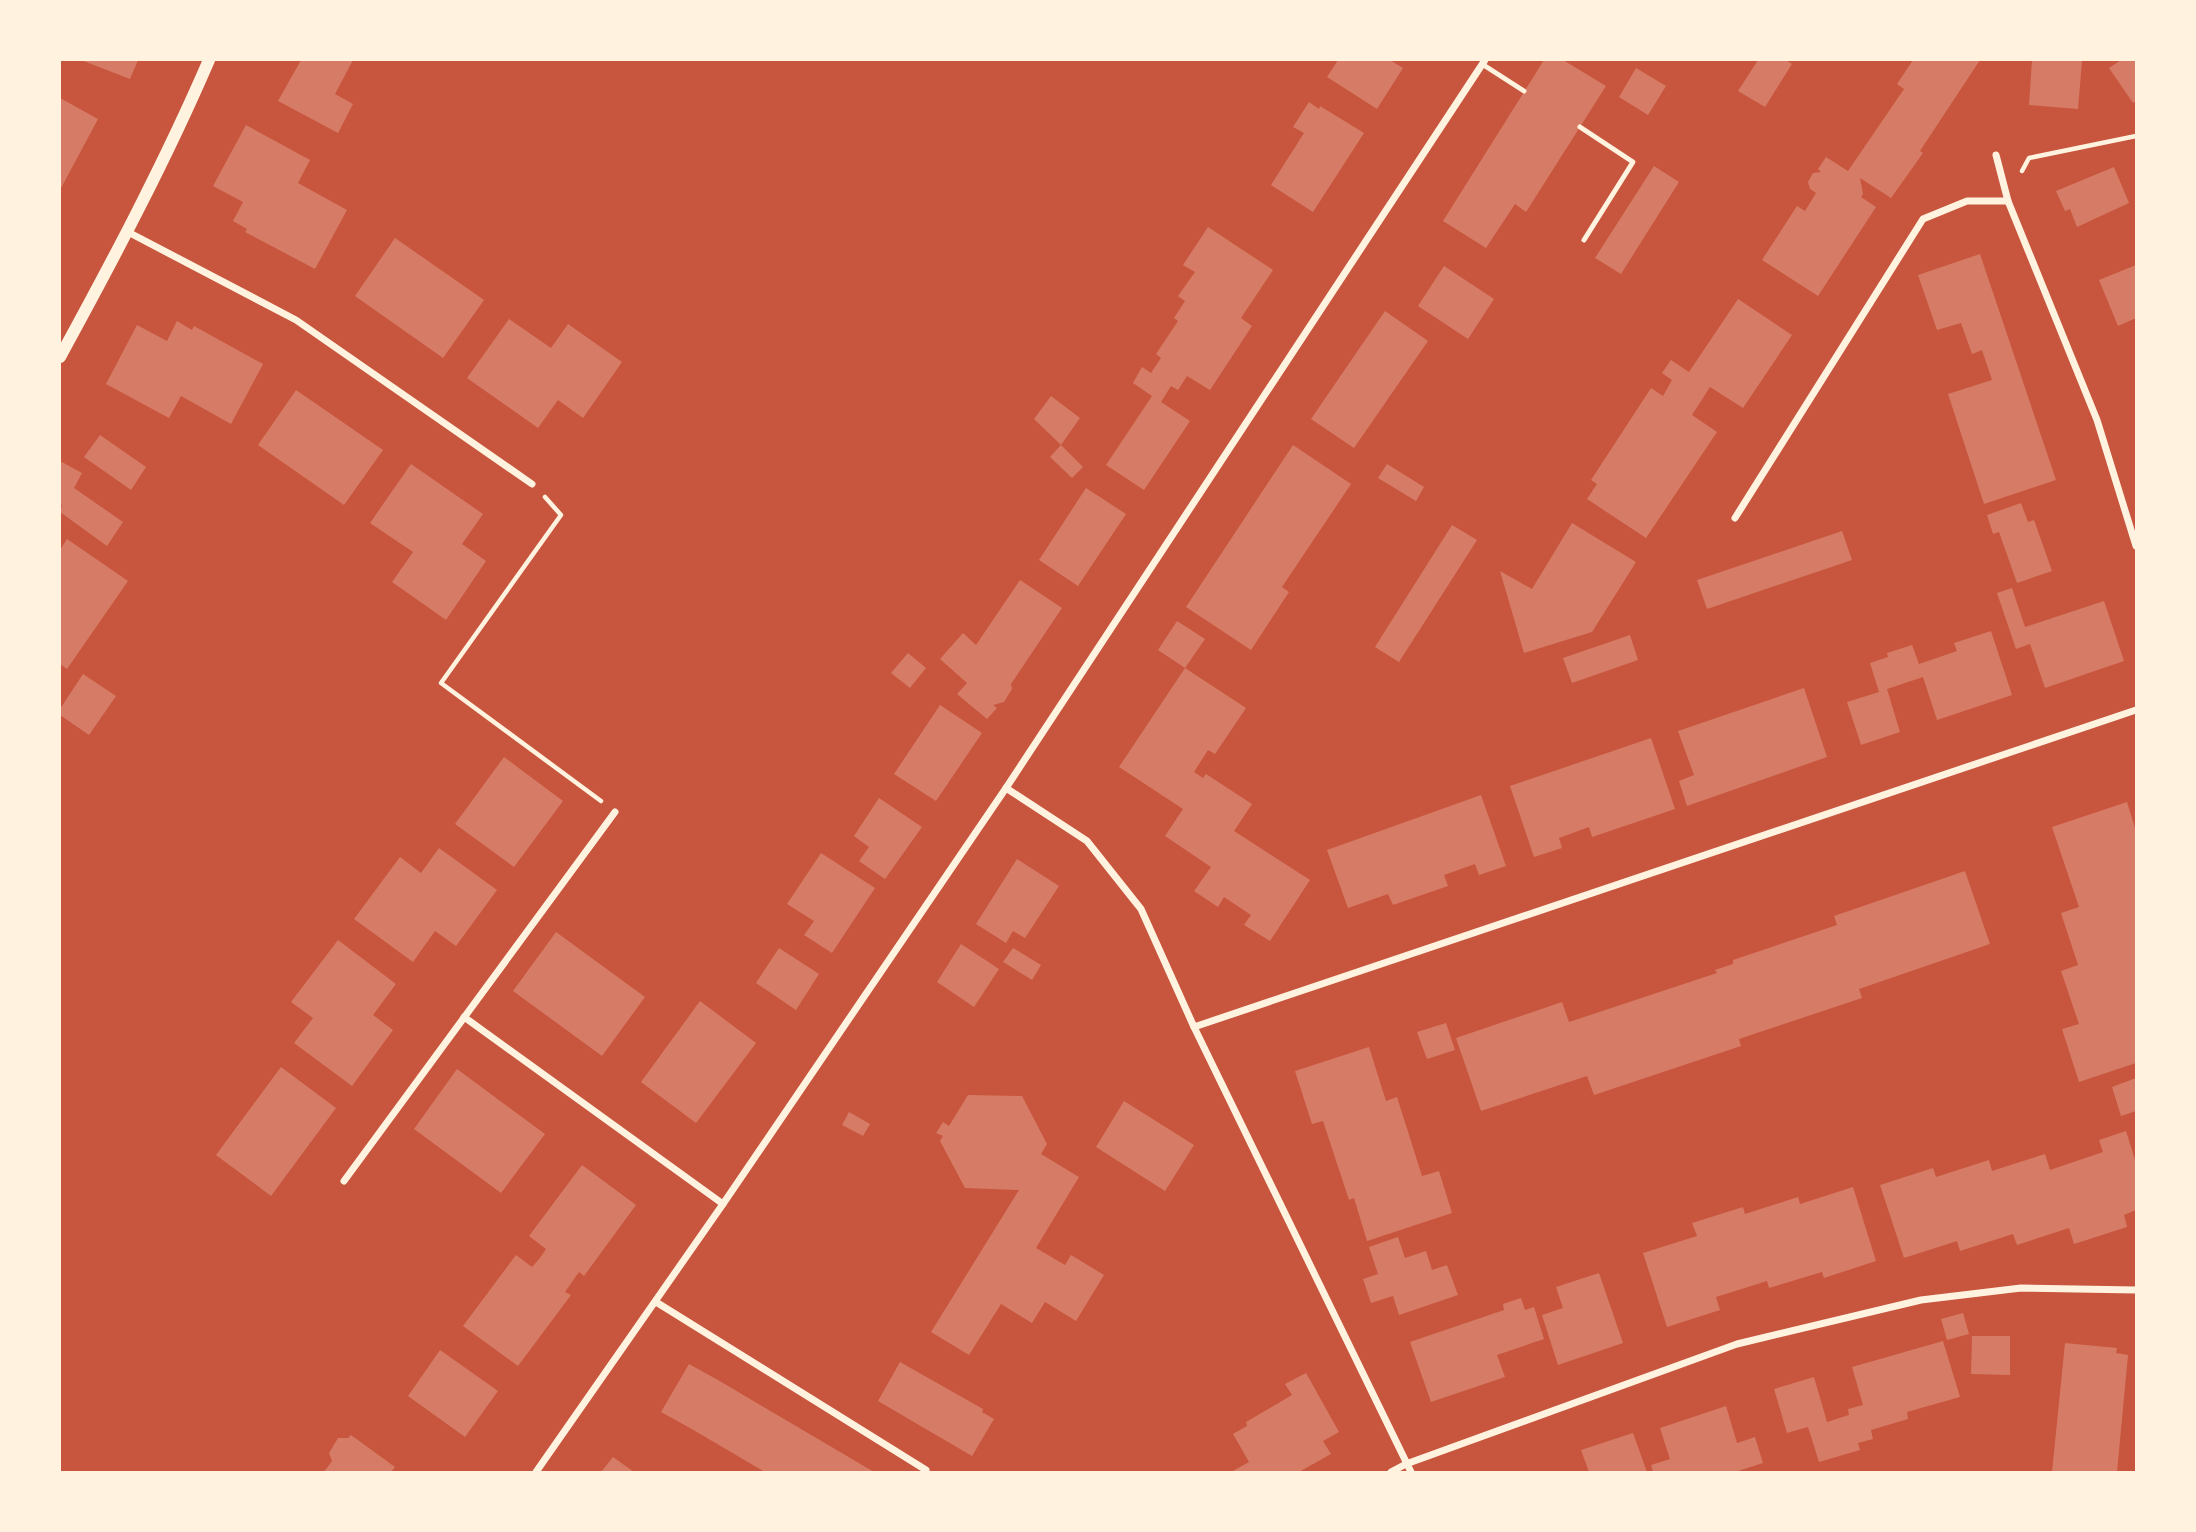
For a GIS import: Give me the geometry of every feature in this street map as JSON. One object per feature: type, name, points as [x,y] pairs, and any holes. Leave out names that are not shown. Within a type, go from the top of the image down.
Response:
[{"type":"street","points":[[60,358],[128,232],[209,60]]},
{"type":"street","points":[[536,1472],[723,1205],[1006,788],[1483,62]]},
{"type":"street","points":[[1996,155],[2008,201],[2097,420],[2137,546]]},
{"type":"street","points":[[1735,518],[1923,219],[1967,201],[2008,201]]},
{"type":"street","points":[[128,232],[296,320],[532,484]]},
{"type":"street","points":[[1194,1027],[2137,710]]},
{"type":"street","points":[[1006,788],[1087,841],[1141,909],[1194,1027],[1411,1472]]},
{"type":"street","points":[[344,1181],[615,812]]},
{"type":"street","points":[[464,1017],[723,1205]]},
{"type":"street","points":[[1391,1472],[1406,1464],[1737,1344],[1921,1300],[2021,1288],[2137,1290]]},
{"type":"street","points":[[656,1302],[926,1470]]},
{"type":"lane","points":[[1483,62],[1524,91]]},
{"type":"lane","points":[[1580,127],[1633,162],[1584,240]]},
{"type":"path","points":[[2008,201],[2029,158],[2137,135]]},
{"type":"path","points":[[532,484],[561,515],[441,683],[615,812]]},
{"type":"building","points":[[81,60],[138,60],[130,79]]},
{"type":"building","points":[[301,60],[353,60],[335,94],[353,104],[338,133],[278,101]]},
{"type":"building","points":[[1338,60],[1390,60],[1403,68],[1377,109],[1327,77]]},
{"type":"building","points":[[1544,60],[1563,60],[1606,86],[1526,212],[1515,204],[1486,248],[1443,221]]},
{"type":"building","points":[[1758,60],[1786,60],[1792,64],[1765,107],[1738,91]]},
{"type":"building","points":[[1913,60],[1980,60],[1920,151],[1923,153],[1891,198],[1860,178],[1863,194],[1861,197],[1876,207],[1818,296],[1762,260],[1797,206],[1805,211],[1816,193],[1810,189],[1808,182],[1813,173],[1821,172],[1818,169],[1826,157],[1848,171],[1904,89],[1897,84]]},
{"type":"building","points":[[2032,60],[2082,61],[2078,109],[2029,105]]},
{"type":"building","points":[[2121,60],[2136,60],[2136,101],[2133,103],[2109,68]]},
{"type":"building","points":[[1636,68],[1666,86],[1648,115],[1619,97]]},
{"type":"building","points":[[60,98],[98,119],[60,190]]},
{"type":"building","points":[[1309,102],[1364,133],[1313,212],[1271,185],[1304,133],[1293,127]]},
{"type":"building","points":[[246,125],[310,160],[298,183],[347,210],[315,269],[245,232],[247,229],[233,221],[243,202],[213,186]]},
{"type":"building","points":[[1654,166],[1679,182],[1621,274],[1595,258]]},
{"type":"building","points":[[2114,167],[2129,203],[2077,227],[2070,209],[2065,211],[2056,191]]},
{"type":"building","points":[[1208,227],[1273,270],[1241,318],[1252,326],[1210,390],[1187,376],[1178,390],[1171,386],[1161,402],[1190,421],[1144,490],[1106,465],[1152,396],[1133,383],[1142,367],[1151,373],[1161,358],[1156,354],[1178,321],[1174,318],[1185,301],[1178,296],[1195,272],[1183,265]]},
{"type":"building","points":[[395,238],[484,300],[443,358],[355,296]]},
{"type":"building","points":[[1980,254],[2056,480],[1984,504],[1948,394],[1992,380],[1982,350],[1972,354],[1961,323],[1937,330],[1918,275]]},
{"type":"building","points":[[2136,265],[2136,318],[2118,326],[2099,280]]},
{"type":"building","points":[[1444,266],[1494,299],[1468,339],[1418,306]]},
{"type":"building","points":[[1738,299],[1792,335],[1743,408],[1710,387],[1692,415],[1717,432],[1646,538],[1587,499],[1597,484],[1591,480],[1651,388],[1663,396],[1672,380],[1662,373],[1671,360],[1689,372]]},
{"type":"building","points":[[1385,311],[1428,341],[1354,448],[1311,419]]},
{"type":"building","points":[[509,319],[551,348],[568,324],[622,362],[583,418],[558,400],[538,428],[467,378]]},
{"type":"building","points":[[177,321],[192,330],[194,326],[263,364],[231,424],[181,396],[169,418],[106,384],[137,325],[167,341]]},
{"type":"building","points":[[296,390],[383,450],[344,505],[258,445]]},
{"type":"building","points":[[1051,396],[1080,418],[1061,445],[1034,419]]},
{"type":"building","points":[[100,435],[146,467],[131,490],[84,457]]},
{"type":"building","points":[[1061,445],[1083,467],[1072,478],[1050,457]]},
{"type":"building","points":[[1293,445],[1351,484],[1282,587],[1289,592],[1251,650],[1186,607]]},
{"type":"building","points":[[60,461],[82,473],[74,488],[123,522],[107,546],[60,512]]},
{"type":"building","points":[[411,464],[483,514],[462,544],[486,561],[446,620],[392,582],[413,552],[370,523]]},
{"type":"building","points":[[1387,464],[1424,487],[1416,501],[1378,478]]},
{"type":"building","points":[[1086,488],[1126,514],[1078,586],[1039,560]]},
{"type":"building","points":[[2021,503],[2028,522],[2034,520],[2052,571],[2017,583],[1999,532],[1993,534],[1987,515]]},
{"type":"building","points":[[1572,523],[1636,562],[1592,632],[1524,653],[1500,571],[1532,589]]},
{"type":"building","points":[[1452,525],[1477,540],[1399,662],[1375,647]]},
{"type":"building","points":[[1842,531],[1852,560],[1707,609],[1697,580]]},
{"type":"building","points":[[67,539],[128,581],[67,669],[60,664],[60,550]]},
{"type":"building","points":[[1020,580],[1062,608],[1011,684],[1012,689],[1004,702],[993,705],[997,708],[987,719],[957,694],[967,683],[940,659],[963,633],[976,645]]},
{"type":"building","points":[[2012,588],[2025,627],[2104,601],[2124,661],[2045,688],[2030,644],[2016,649],[1997,593]]},
{"type":"building","points":[[1177,621],[1205,639],[1185,668],[1158,650]]},
{"type":"building","points":[[1991,631],[2012,695],[1937,720],[1923,677],[1887,689],[1900,732],[1861,745],[1847,702],[1879,692],[1870,663],[1888,657],[1887,653],[1912,645],[1919,664],[1957,651],[1954,643]]},
{"type":"building","points":[[1630,635],[1638,660],[1572,683],[1563,658]]},
{"type":"building","points":[[908,653],[926,668],[910,688],[891,673]]},
{"type":"building","points":[[1185,668],[1246,708],[1215,754],[1208,750],[1194,772],[1203,778],[1206,774],[1252,804],[1234,831],[1310,880],[1270,941],[1244,925],[1251,915],[1224,897],[1218,907],[1194,891],[1211,867],[1165,836],[1183,809],[1119,767]]},
{"type":"building","points":[[83,674],[116,696],[89,735],[60,715],[60,709]]},
{"type":"building","points":[[1804,688],[1827,757],[1687,806],[1679,781],[1694,775],[1678,731]]},
{"type":"building","points":[[940,705],[982,733],[936,801],[894,774]]},
{"type":"building","points":[[1651,738],[1675,809],[1592,837],[1589,827],[1559,838],[1562,848],[1534,857],[1510,786]]},
{"type":"building","points":[[504,757],[563,801],[514,867],[455,824]]},
{"type":"building","points":[[1481,795],[1506,866],[1479,875],[1475,864],[1444,875],[1448,886],[1393,905],[1388,894],[1348,908],[1327,850]]},
{"type":"building","points":[[879,798],[922,827],[885,879],[859,861],[869,847],[854,836]]},
{"type":"building","points":[[2127,802],[2136,831],[2136,1063],[2079,1082],[2062,1029],[2079,1024],[2061,971],[2078,965],[2061,913],[2079,907],[2052,827]]},
{"type":"building","points":[[439,848],[497,890],[456,946],[435,931],[413,962],[354,919],[400,857],[421,873]]},
{"type":"building","points":[[821,853],[875,888],[832,953],[804,935],[814,921],[787,904]]},
{"type":"building","points":[[1017,859],[1059,886],[1025,938],[1013,931],[1006,943],[976,924]]},
{"type":"building","points":[[1965,871],[1990,944],[1859,989],[1862,998],[1739,1039],[1741,1046],[1594,1095],[1587,1076],[1481,1111],[1456,1038],[1562,1002],[1569,1022],[1717,973],[1715,970],[1733,964],[1733,960],[1837,925],[1834,916]]},
{"type":"building","points":[[556,932],[645,997],[602,1056],[513,991]]},
{"type":"building","points":[[338,940],[396,984],[373,1015],[393,1030],[352,1086],[294,1043],[313,1018],[291,1002]]},
{"type":"building","points":[[961,944],[999,969],[974,1007],[937,982]]},
{"type":"building","points":[[779,948],[819,974],[796,1010],[756,983]]},
{"type":"building","points":[[1013,948],[1041,965],[1032,980],[1003,962]]},
{"type":"building","points":[[700,1001],[756,1043],[696,1123],[641,1082]]},
{"type":"building","points":[[1446,1023],[1455,1050],[1427,1059],[1417,1032]]},
{"type":"building","points":[[1369,1047],[1386,1101],[1397,1097],[1422,1176],[1439,1171],[1452,1213],[1367,1241],[1354,1198],[1349,1200],[1323,1121],[1312,1124],[1295,1071]]},
{"type":"building","points":[[281,1067],[336,1108],[271,1196],[216,1155]]},
{"type":"building","points":[[457,1069],[545,1134],[501,1193],[414,1129]]},
{"type":"building","points":[[2136,1078],[2136,1111],[2121,1116],[2112,1087]]},
{"type":"building","points":[[968,1095],[1022,1096],[1047,1144],[1041,1154],[1079,1177],[1036,1248],[1065,1265],[1071,1255],[1104,1275],[1076,1321],[1045,1302],[1032,1323],[1001,1304],[969,1355],[931,1332],[1019,1190],[965,1188],[940,1141],[943,1136],[936,1133],[943,1122],[949,1126]]},
{"type":"building","points":[[1124,1101],[1194,1145],[1165,1191],[1096,1147]]},
{"type":"building","points":[[849,1112],[870,1124],[863,1136],[842,1125]]},
{"type":"building","points":[[2126,1131],[2136,1163],[2136,1210],[2124,1215],[2127,1227],[2074,1244],[2069,1228],[2017,1245],[2013,1234],[1960,1251],[1957,1241],[1904,1258],[1880,1185],[1933,1168],[1936,1177],[1989,1160],[1992,1171],[2045,1154],[2050,1170],[2103,1152],[2099,1140]]},
{"type":"building","points":[[582,1165],[636,1205],[584,1276],[579,1272],[565,1292],[571,1295],[518,1366],[463,1326],[516,1255],[532,1267],[540,1258],[546,1249],[529,1236]]},
{"type":"building","points":[[1853,1187],[1876,1261],[1824,1278],[1822,1272],[1769,1288],[1767,1281],[1716,1297],[1720,1310],[1667,1327],[1643,1253],[1697,1236],[1692,1223],[1743,1207],[1745,1214],[1798,1197],[1800,1204]]},
{"type":"building","points":[[1398,1237],[1405,1258],[1426,1251],[1432,1270],[1447,1265],[1458,1295],[1399,1315],[1393,1296],[1371,1303],[1363,1279],[1378,1274],[1369,1247]]},
{"type":"building","points":[[1599,1273],[1623,1343],[1558,1365],[1542,1315],[1563,1308],[1556,1287]]},
{"type":"building","points":[[1521,1298],[1525,1310],[1534,1307],[1544,1339],[1497,1355],[1505,1377],[1431,1402],[1410,1342],[1504,1310],[1503,1304]]},
{"type":"building","points":[[1963,1313],[1969,1334],[1947,1340],[1941,1319]]},
{"type":"building","points":[[1972,1336],[2010,1336],[2010,1375],[1971,1374]]},
{"type":"building","points":[[1943,1341],[1960,1397],[1907,1412],[1908,1419],[1871,1430],[1873,1439],[1858,1443],[1860,1450],[1819,1462],[1808,1427],[1787,1433],[1774,1389],[1814,1377],[1827,1422],[1849,1415],[1848,1409],[1863,1405],[1852,1367]]},
{"type":"building","points":[[2065,1343],[2117,1348],[2116,1353],[2128,1355],[2117,1472],[2052,1472]]},
{"type":"building","points":[[440,1350],[498,1391],[465,1437],[408,1396]]},
{"type":"building","points":[[900,1362],[983,1409],[982,1412],[994,1419],[972,1456],[878,1401]]},
{"type":"building","points":[[689,1364],[874,1472],[765,1472],[661,1412]]},
{"type":"building","points":[[1306,1373],[1339,1432],[1323,1441],[1331,1454],[1299,1472],[1231,1472],[1249,1462],[1233,1434],[1247,1426],[1246,1422],[1292,1395],[1285,1384]]},
{"type":"building","points":[[1726,1406],[1737,1443],[1755,1437],[1763,1463],[1735,1472],[1653,1472],[1651,1465],[1670,1459],[1660,1428]]},
{"type":"building","points":[[1633,1433],[1647,1472],[1589,1472],[1581,1450]]},
{"type":"building","points":[[351,1435],[395,1467],[391,1472],[324,1472],[332,1461],[329,1453],[338,1438],[348,1438]]},
{"type":"building","points":[[613,1457],[634,1472],[601,1472]]}]
